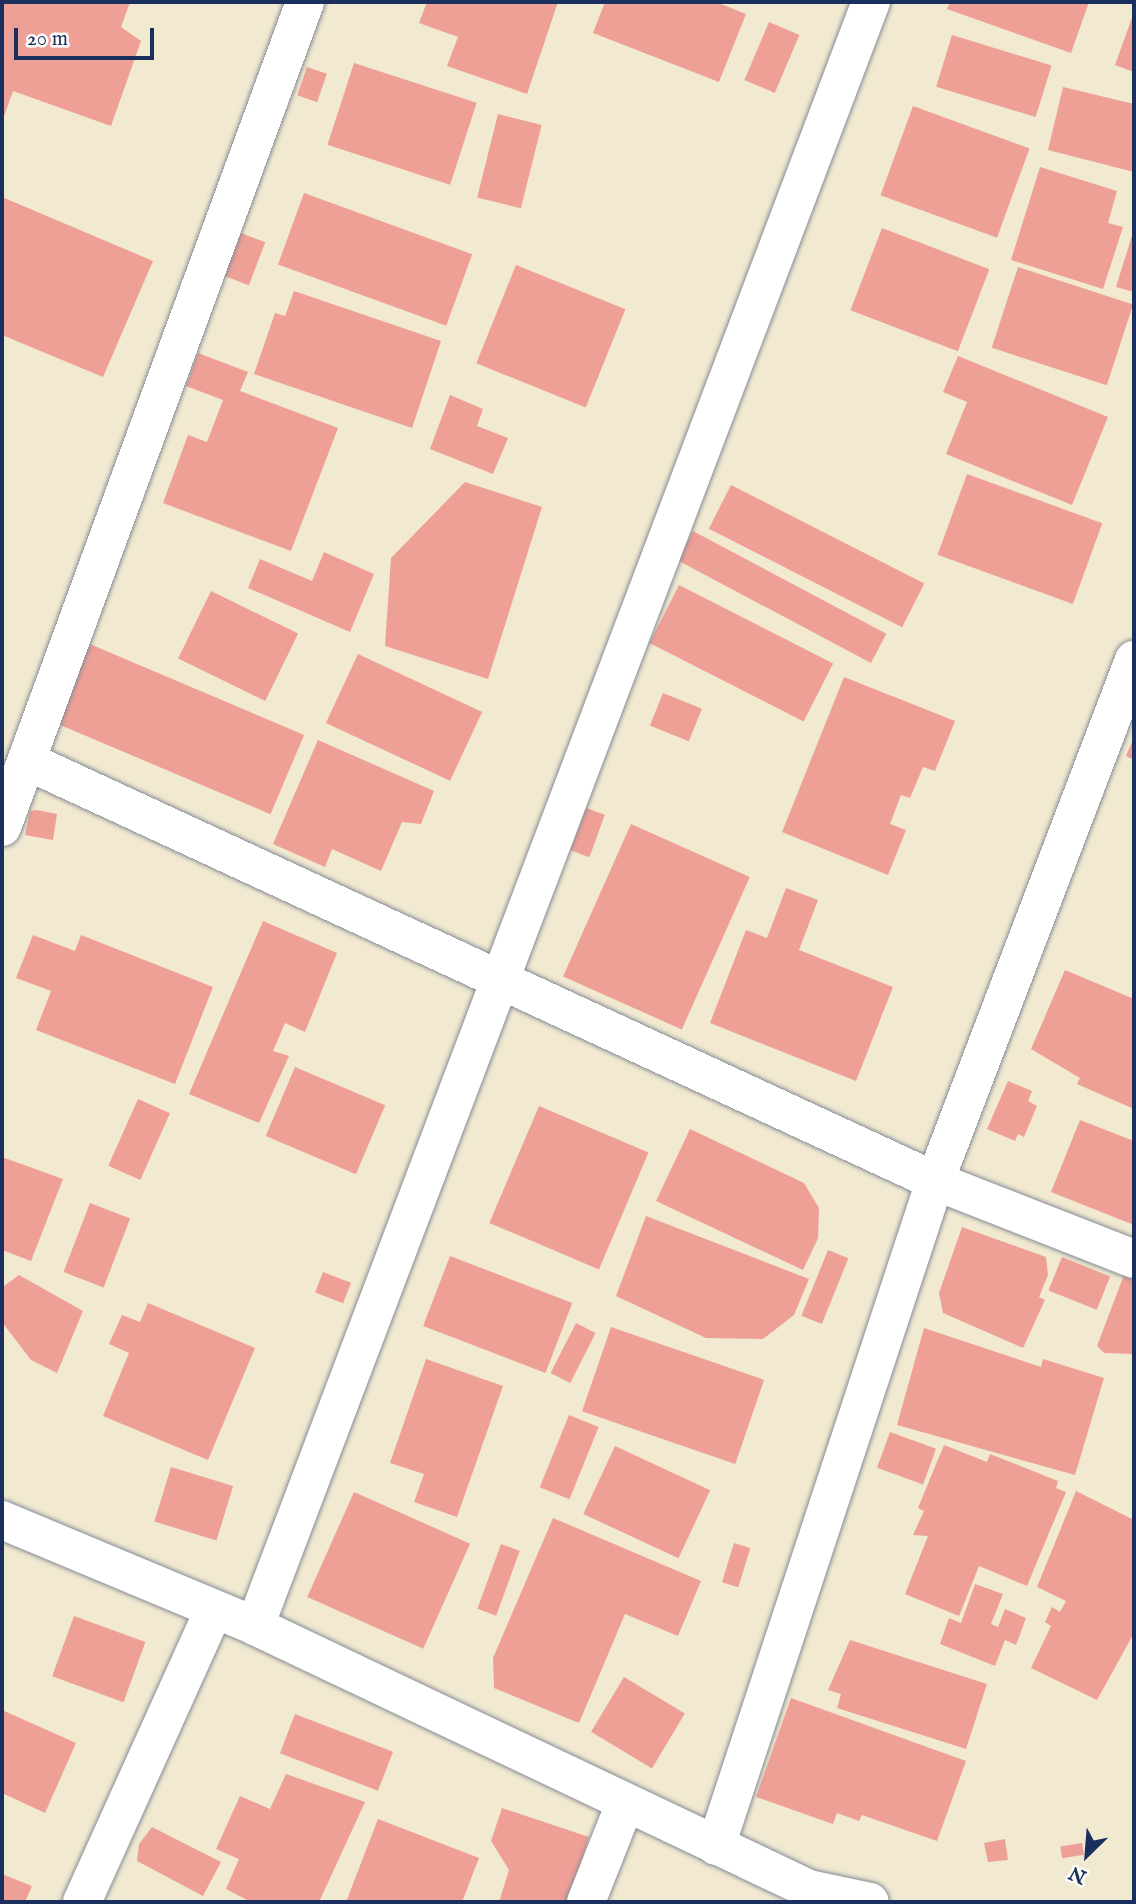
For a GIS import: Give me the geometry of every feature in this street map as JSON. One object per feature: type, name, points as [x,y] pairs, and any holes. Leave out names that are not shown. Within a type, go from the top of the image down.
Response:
[{"type":"street","points":[[2,827],[305,2]]},
{"type":"street","points":[[255,1626],[505,979],[871,2]]},
{"type":"street","points":[[716,1846],[936,1181],[1134,660]]},
{"type":"street","points":[[27,761],[505,979],[936,1181],[1134,1259]]},
{"type":"street","points":[[2,1520],[255,1626],[624,1806],[809,1889],[870,1902]]},
{"type":"street","points":[[82,1902],[214,1610]]},
{"type":"street","points":[[586,1902],[624,1806]]},
{"type":"building","points":[[2,2],[130,2],[121,27],[141,41],[111,126],[13,91],[2,122]]},
{"type":"building","points":[[427,2],[558,2],[527,94],[447,66],[458,37],[419,23]]},
{"type":"building","points":[[605,2],[716,2],[746,14],[719,82],[593,33]]},
{"type":"building","points":[[950,2],[1089,2],[1071,53],[947,9]]},
{"type":"building","points":[[1134,12],[1134,72],[1115,65]]},
{"type":"building","points":[[769,22],[799,35],[775,93],[744,80]]},
{"type":"building","points":[[952,35],[1051,65],[1036,117],[936,87]]},
{"type":"building","points":[[354,63],[477,103],[450,185],[327,145]]},
{"type":"building","points":[[307,67],[327,74],[317,102],[297,95]]},
{"type":"building","points":[[1063,87],[1134,104],[1134,172],[1048,150]]},
{"type":"building","points":[[913,106],[1030,148],[997,238],[881,195]]},
{"type":"building","points":[[498,114],[542,125],[521,208],[477,197]]},
{"type":"building","points":[[1040,167],[1117,191],[1108,223],[1123,227],[1103,289],[1011,260]]},
{"type":"building","points":[[304,193],[472,254],[446,326],[278,264]]},
{"type":"building","points":[[2,197],[153,261],[103,377],[2,335]]},
{"type":"building","points":[[882,228],[989,269],[958,351],[850,310]]},
{"type":"building","points":[[1134,229],[1134,292],[1116,287]]},
{"type":"building","points":[[241,233],[265,242],[249,285],[225,276]]},
{"type":"building","points":[[516,265],[625,309],[586,407],[476,363]]},
{"type":"building","points":[[1018,267],[1133,304],[1107,385],[992,348]]},
{"type":"building","points":[[294,291],[441,341],[412,428],[254,374],[275,313],[285,316]]},
{"type":"building","points":[[198,353],[248,372],[240,391],[338,428],[291,551],[163,503],[188,435],[207,442],[223,400],[186,386]]},
{"type":"building","points":[[958,356],[1108,417],[1072,505],[946,454],[967,402],[943,392]]},
{"type":"building","points":[[450,395],[483,409],[477,426],[508,438],[493,474],[430,449]]},
{"type":"building","points":[[967,474],[1102,523],[1073,604],[938,555]]},
{"type":"building","points":[[465,482],[542,507],[488,679],[385,646],[391,558]]},
{"type":"building","points":[[731,485],[924,584],[902,627],[709,529]]},
{"type":"building","points":[[693,531],[886,634],[871,663],[678,560]]},
{"type":"building","points":[[324,552],[374,574],[350,632],[248,588],[260,559],[312,581]]},
{"type":"building","points":[[679,585],[833,664],[804,721],[649,643]]},
{"type":"building","points":[[211,591],[298,634],[265,701],[178,658]]},
{"type":"building","points":[[85,642],[304,735],[270,814],[51,721]]},
{"type":"building","points":[[358,654],[482,712],[450,781],[326,723]]},
{"type":"building","points":[[844,677],[955,721],[935,771],[923,767],[910,798],[901,795],[890,824],[906,830],[888,875],[782,832]]},
{"type":"building","points":[[663,693],[702,709],[689,741],[650,725]]},
{"type":"building","points":[[1134,737],[1134,760],[1126,756]]},
{"type":"building","points":[[318,740],[434,791],[421,824],[402,822],[381,871],[332,849],[325,867],[273,844]]},
{"type":"building","points":[[586,808],[605,815],[589,857],[571,850]]},
{"type":"building","points":[[30,811],[57,814],[53,840],[25,835]]},
{"type":"building","points":[[631,824],[750,877],[682,1029],[563,977]]},
{"type":"building","points":[[786,888],[818,900],[799,950],[893,987],[856,1081],[710,1023],[746,930],[767,938]]},
{"type":"building","points":[[263,921],[337,953],[305,1032],[285,1023],[273,1051],[289,1056],[259,1123],[189,1094]]},
{"type":"building","points":[[33,935],[75,951],[81,935],[213,987],[175,1084],[36,1030],[51,991],[16,978]]},
{"type":"building","points":[[1065,970],[1134,999],[1134,1109],[1077,1084],[1080,1078],[1031,1049]]},
{"type":"building","points":[[295,1067],[385,1105],[356,1174],[266,1136]]},
{"type":"building","points":[[1008,1081],[1032,1091],[1028,1101],[1037,1106],[1024,1137],[1018,1134],[1015,1141],[987,1129]]},
{"type":"building","points":[[138,1099],[170,1113],[140,1180],[108,1166]]},
{"type":"building","points":[[539,1106],[649,1152],[599,1269],[489,1223]]},
{"type":"building","points":[[1080,1120],[1134,1141],[1134,1225],[1051,1192]]},
{"type":"building","points":[[690,1129],[804,1183],[819,1208],[818,1238],[803,1270],[656,1201]]},
{"type":"building","points":[[2,1157],[63,1179],[31,1261],[2,1250]]},
{"type":"building","points":[[90,1203],[130,1218],[104,1287],[63,1272]]},
{"type":"building","points":[[646,1216],[809,1279],[794,1315],[763,1339],[706,1338],[616,1296]]},
{"type":"building","points":[[962,1227],[1046,1257],[1048,1275],[1039,1297],[1045,1300],[1023,1348],[943,1313],[939,1293]]},
{"type":"building","points":[[828,1250],[848,1258],[822,1324],[801,1316]]},
{"type":"building","points":[[450,1256],[572,1303],[545,1373],[423,1326]]},
{"type":"building","points":[[1062,1257],[1110,1276],[1097,1310],[1049,1290]]},
{"type":"building","points":[[1127,1267],[1134,1270],[1134,1354],[1104,1353],[1097,1346]]},
{"type":"building","points":[[323,1272],[351,1283],[343,1303],[315,1293]]},
{"type":"building","points":[[19,1275],[83,1311],[57,1373],[31,1360],[2,1322],[4,1286]]},
{"type":"building","points":[[148,1303],[255,1348],[208,1460],[103,1416],[129,1353],[109,1344],[122,1315],[140,1322]]},
{"type":"building","points":[[576,1323],[596,1333],[570,1383],[551,1373]]},
{"type":"building","points":[[611,1327],[764,1380],[735,1464],[582,1411]]},
{"type":"building","points":[[924,1328],[1041,1367],[1043,1359],[1104,1378],[1075,1475],[897,1425]]},
{"type":"building","points":[[426,1359],[503,1386],[457,1517],[414,1502],[424,1474],[390,1463]]},
{"type":"building","points":[[569,1415],[599,1427],[569,1499],[540,1487]]},
{"type":"building","points":[[890,1432],[936,1449],[923,1484],[877,1468]]},
{"type":"building","points":[[944,1445],[987,1462],[990,1454],[1058,1481],[1056,1488],[1066,1492],[1027,1586],[979,1566],[959,1616],[905,1594],[928,1536],[913,1535],[924,1511],[918,1508]]},
{"type":"building","points":[[615,1446],[710,1490],[678,1558],[583,1514]]},
{"type":"building","points":[[171,1467],[233,1486],[216,1541],[154,1522]]},
{"type":"building","points":[[1076,1491],[1134,1520],[1134,1633],[1097,1700],[1031,1668],[1051,1626],[1045,1622],[1052,1607],[1060,1612],[1066,1601],[1037,1587]]},
{"type":"building","points":[[354,1492],[470,1544],[423,1649],[307,1597]]},
{"type":"building","points":[[553,1518],[701,1581],[678,1636],[625,1614],[579,1723],[494,1688],[493,1658]]},
{"type":"building","points":[[734,1543],[750,1548],[738,1587],[722,1582]]},
{"type":"building","points":[[501,1544],[520,1551],[496,1616],[477,1609]]},
{"type":"building","points":[[975,1584],[1003,1594],[991,1624],[998,1627],[1005,1609],[1026,1618],[1016,1645],[1005,1640],[995,1666],[940,1644],[949,1618],[961,1623]]},
{"type":"building","points":[[74,1616],[145,1642],[124,1702],[52,1676]]},
{"type":"building","points":[[850,1640],[987,1684],[966,1749],[837,1708],[841,1694],[828,1690]]},
{"type":"building","points":[[624,1677],[685,1714],[652,1768],[591,1732]]},
{"type":"building","points":[[791,1698],[966,1761],[937,1841],[862,1815],[859,1821],[837,1813],[833,1824],[756,1797]]},
{"type":"building","points":[[2,1710],[76,1743],[45,1813],[2,1793]]},
{"type":"building","points":[[295,1714],[393,1752],[378,1791],[280,1753]]},
{"type":"building","points":[[286,1774],[365,1802],[319,1902],[251,1902],[226,1889],[239,1859],[216,1849],[240,1796],[270,1809]]},
{"type":"building","points":[[502,1808],[589,1837],[568,1902],[499,1902],[509,1870],[491,1841]]},
{"type":"building","points":[[378,1819],[479,1858],[462,1902],[346,1902]]},
{"type":"building","points":[[152,1827],[221,1862],[203,1896],[137,1861],[139,1844]]},
{"type":"building","points":[[1005,1839],[1008,1860],[988,1862],[984,1843]]},
{"type":"building","points":[[1082,1843],[1084,1855],[1062,1858],[1060,1846]]},
{"type":"building","points":[[2,1874],[32,1886],[25,1902],[2,1902]]}]
